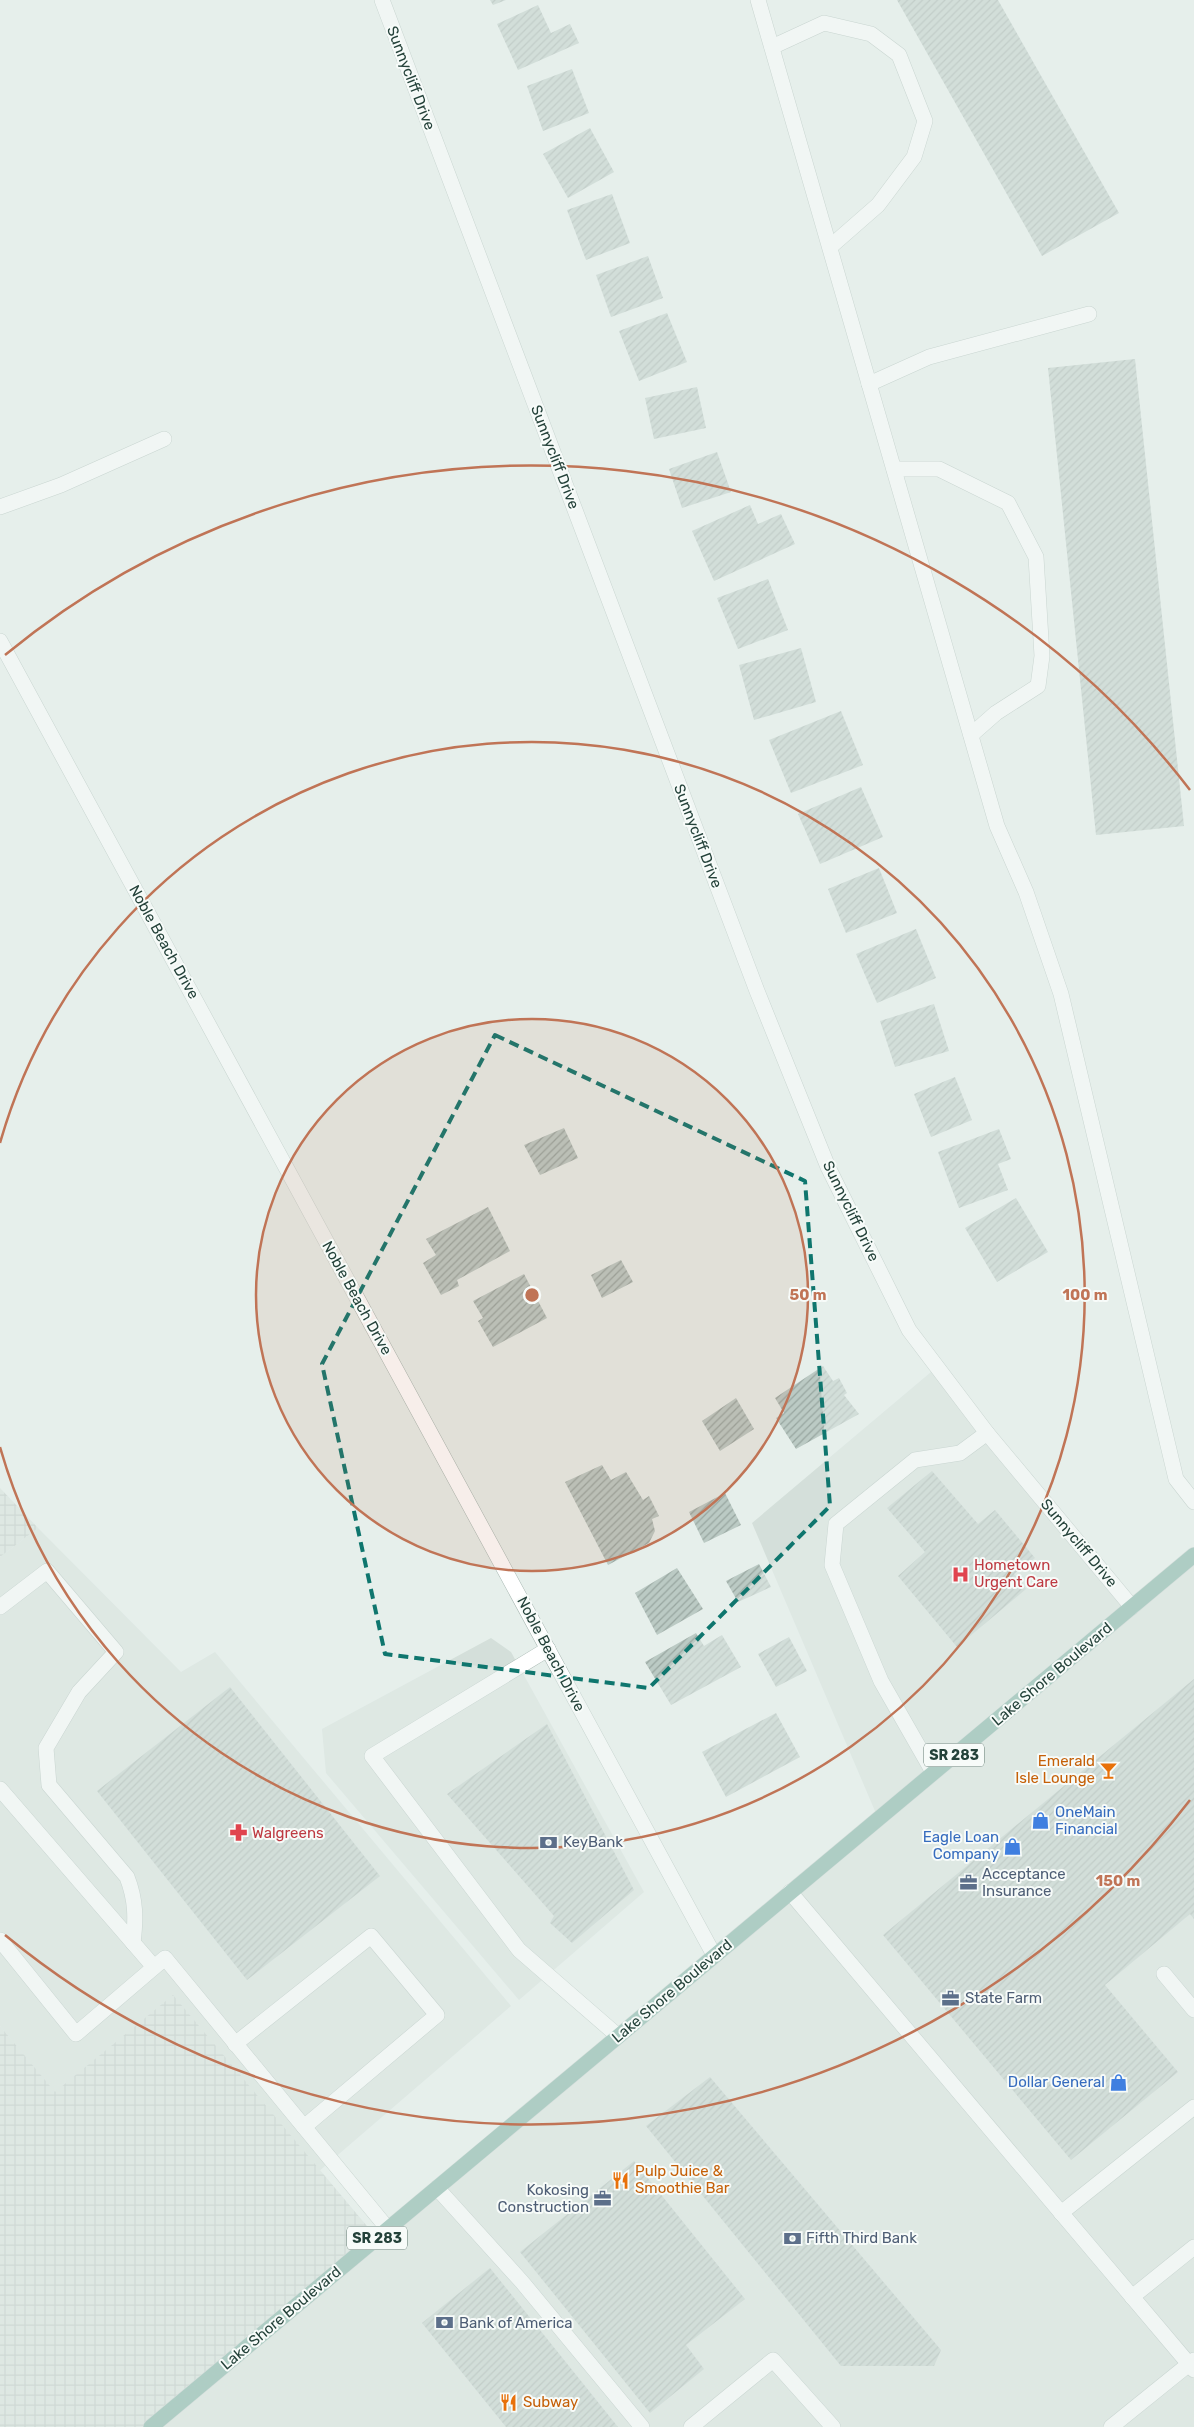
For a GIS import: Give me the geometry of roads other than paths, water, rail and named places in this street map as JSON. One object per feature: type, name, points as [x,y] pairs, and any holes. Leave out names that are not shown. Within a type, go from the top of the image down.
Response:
[{"type":"main road","name":"Lake Shore Boulevard","points":[[151,2427],[1194,1555]]},
{"type":"street","name":"Sunnycliff Drive","points":[[382,0],[757,991],[828,1167],[909,1330],[987,1433],[1132,1607]]},
{"type":"street","points":[[758,0],[997,826],[1026,892],[1061,994],[1176,1479],[1194,1502]]},
{"type":"street","points":[[772,47],[824,23],[871,34],[899,55],[925,121],[914,157],[878,205],[830,247]]},
{"type":"street","points":[[869,384],[929,356],[1089,314]]},
{"type":"street","points":[[0,507],[61,485],[164,439]]},
{"type":"street","points":[[894,469],[938,469],[1008,503],[1036,557],[1042,656],[1038,686],[996,713],[971,735]]},
{"type":"street","name":"Noble Beach Drive","points":[[0,641],[714,1955]]},
{"type":"street","points":[[934,1772],[881,1681],[832,1565],[836,1524],[914,1460],[960,1453],[987,1433]]},
{"type":"street","points":[[0,1607],[47,1571],[116,1652],[79,1692],[46,1748],[49,1785],[127,1877],[133,1894],[136,1918],[133,1943]]},
{"type":"street","points":[[548,1649],[372,1756],[519,1950],[618,2036]]},
{"type":"street","points":[[0,1789],[154,1967]]},
{"type":"street","points":[[790,1892],[1132,2297],[1192,2365],[1111,2427]]},
{"type":"street","points":[[235,2044],[371,1936],[437,2015],[304,2127]]},
{"type":"street","points":[[0,1940],[76,2034],[164,1958],[388,2229]]},
{"type":"street","points":[[1164,1974],[1194,2010]]},
{"type":"street","points":[[1061,2213],[1194,2107]]},
{"type":"street","points":[[437,2188],[522,2282],[642,2427]]},
{"type":"street","points":[[1132,2297],[1194,2247]]},
{"type":"street","points":[[691,2427],[773,2360],[833,2427]]},
{"type":"place","name":"Hometown Urgent Care","points":[[960,1574]]},
{"type":"place","name":"Emerald Isle Lounge","points":[[1109,1770]]},
{"type":"place","name":"OneMain Financial","points":[[1041,1821]]},
{"type":"place","name":"Walgreens","points":[[238,1833]]},
{"type":"place","name":"KeyBank","points":[[549,1842]]},
{"type":"place","name":"Eagle Loan Company","points":[[1013,1846]]},
{"type":"place","name":"Acceptance Insurance","points":[[968,1883]]},
{"type":"place","name":"State Farm","points":[[951,1998]]},
{"type":"place","name":"Dollar General","points":[[1119,2082]]},
{"type":"place","name":"Pulp Juice & Smoothie Bar","points":[[621,2180]]},
{"type":"place","name":"Kokosing Construction","points":[[603,2199]]},
{"type":"place","name":"Fifth Third Bank","points":[[792,2238]]},
{"type":"place","name":"Bank of America","points":[[445,2323]]},
{"type":"place","name":"Subway","points":[[509,2402]]}]
